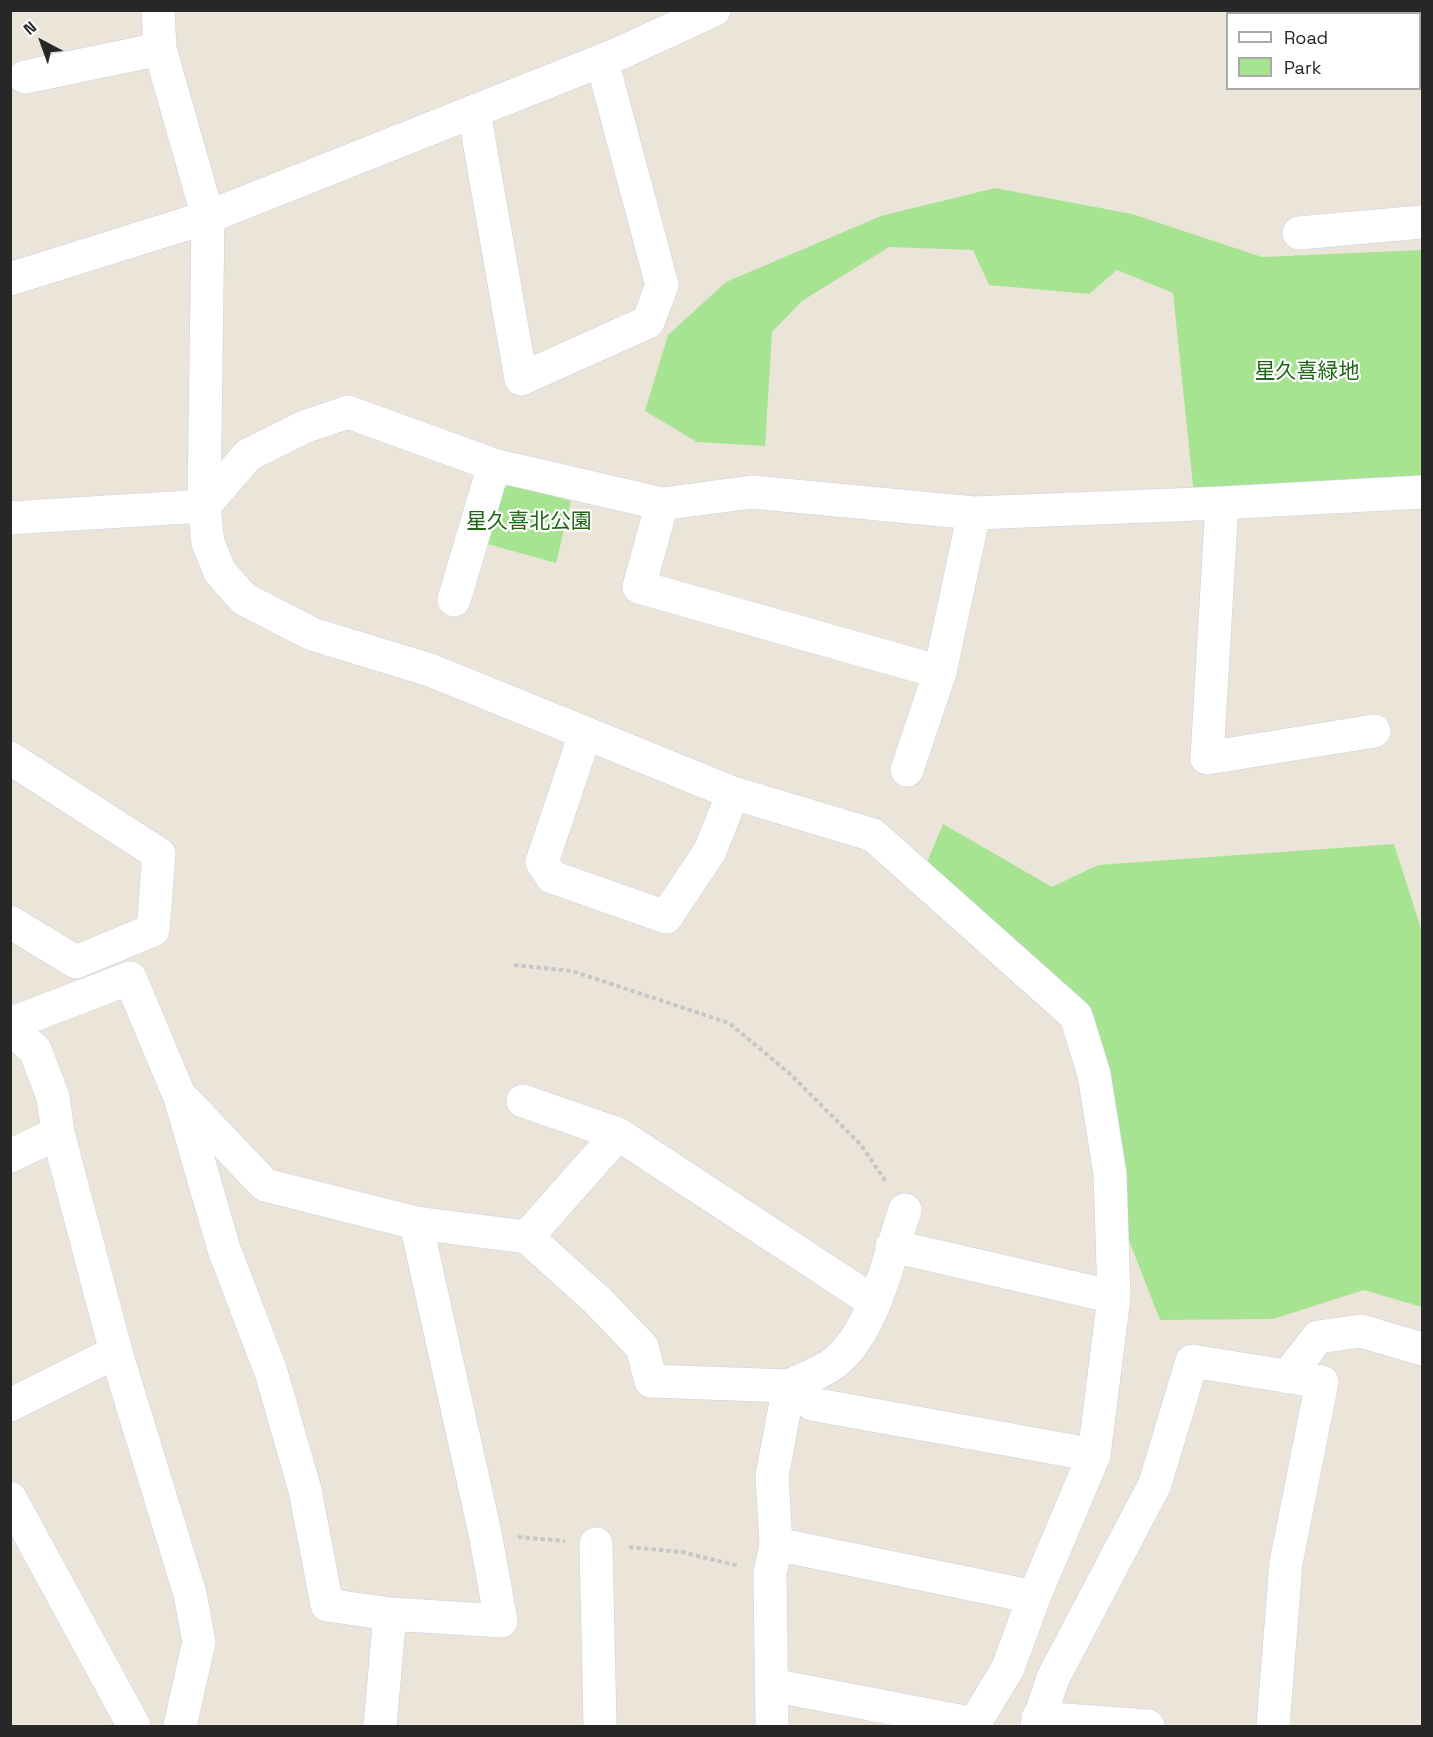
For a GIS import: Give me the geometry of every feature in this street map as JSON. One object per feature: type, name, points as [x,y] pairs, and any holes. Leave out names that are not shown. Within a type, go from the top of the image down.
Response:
[{"type":"street","points":[[158,10],[160,49],[207,217],[204,506],[208,543],[220,572],[244,599],[312,634],[430,670],[733,793],[873,835],[1076,1016],[1094,1074],[1110,1174],[1114,1297],[1094,1455],[1034,1597],[1008,1668],[973,1725],[772,1685]]},
{"type":"street","points":[[10,279],[207,217],[602,61],[714,10]]},
{"type":"street","points":[[26,77],[160,49]]},
{"type":"street","points":[[474,112],[521,379],[648,322],[662,285],[602,61]]},
{"type":"street","points":[[1299,233],[1422,222]]},
{"type":"street","points":[[10,518],[204,506],[248,455],[304,428],[348,412],[494,465],[662,504],[752,492],[974,513],[1422,492]]},
{"type":"street","points":[[454,600],[494,465]]},
{"type":"street","points":[[1222,503],[1207,758],[1374,731]]},
{"type":"street","points":[[662,504],[639,587],[940,672]]},
{"type":"street","points":[[907,770],[940,672],[974,513]]},
{"type":"street","points":[[585,734],[542,862],[552,877],[666,916],[710,851],[733,793]]},
{"type":"street","points":[[10,758],[159,854],[153,930],[76,962],[10,922]]},
{"type":"street","points":[[180,1726],[199,1642],[190,1594],[116,1352],[58,1133],[53,1097],[35,1050],[10,1026],[130,978],[180,1097],[224,1249],[271,1372],[304,1490],[327,1605],[390,1614],[501,1621],[485,1533],[416,1223]]},
{"type":"street","points":[[180,1097],[265,1185],[416,1223],[527,1237],[598,1301],[642,1347],[651,1381],[789,1386],[834,1363],[854,1342],[869,1318],[904,1210]]},
{"type":"street","points":[[523,1101],[618,1134],[874,1302]]},
{"type":"street","points":[[10,1156],[58,1133]]},
{"type":"street","points":[[527,1237],[618,1134]]},
{"type":"street","points":[[892,1246],[1114,1297]]},
{"type":"street","points":[[1287,1377],[1318,1337],[1361,1331],[1422,1349]]},
{"type":"street","points":[[10,1405],[116,1352]]},
{"type":"street","points":[[1148,1726],[1037,1722],[1053,1678],[1155,1484],[1192,1361],[1322,1383],[1286,1563],[1273,1726]]},
{"type":"street","points":[[789,1386],[812,1404],[1094,1455]]},
{"type":"street","points":[[772,1726],[770,1574],[776,1544],[772,1476],[789,1386]]},
{"type":"street","points":[[10,1498],[134,1726]]},
{"type":"street","points":[[596,1544],[600,1726]]},
{"type":"street","points":[[776,1544],[1034,1597]]},
{"type":"street","points":[[380,1726],[390,1614]]},
{"type":"path","points":[[514,965],[572,971],[729,1023],[789,1073],[861,1145],[904,1210]]},
{"type":"green space","name":"星久喜緑地","points":[[995,188],[1132,214],[1262,257],[1422,250],[1422,484],[1194,495],[1173,293],[1117,270],[1089,294],[989,285],[973,250],[889,247],[802,301],[772,332],[765,446],[697,442],[645,411],[668,335],[726,282],[881,216]]},
{"type":"green space","name":"星久喜北公園","points":[[510,484],[571,501],[556,563],[484,543],[496,495]]},
{"type":"green space","points":[[943,824],[1052,887],[1098,865],[1394,844],[1422,932],[1422,1307],[1364,1290],[1273,1319],[1160,1320],[1100,1166],[1082,1006],[923,872]]}]
